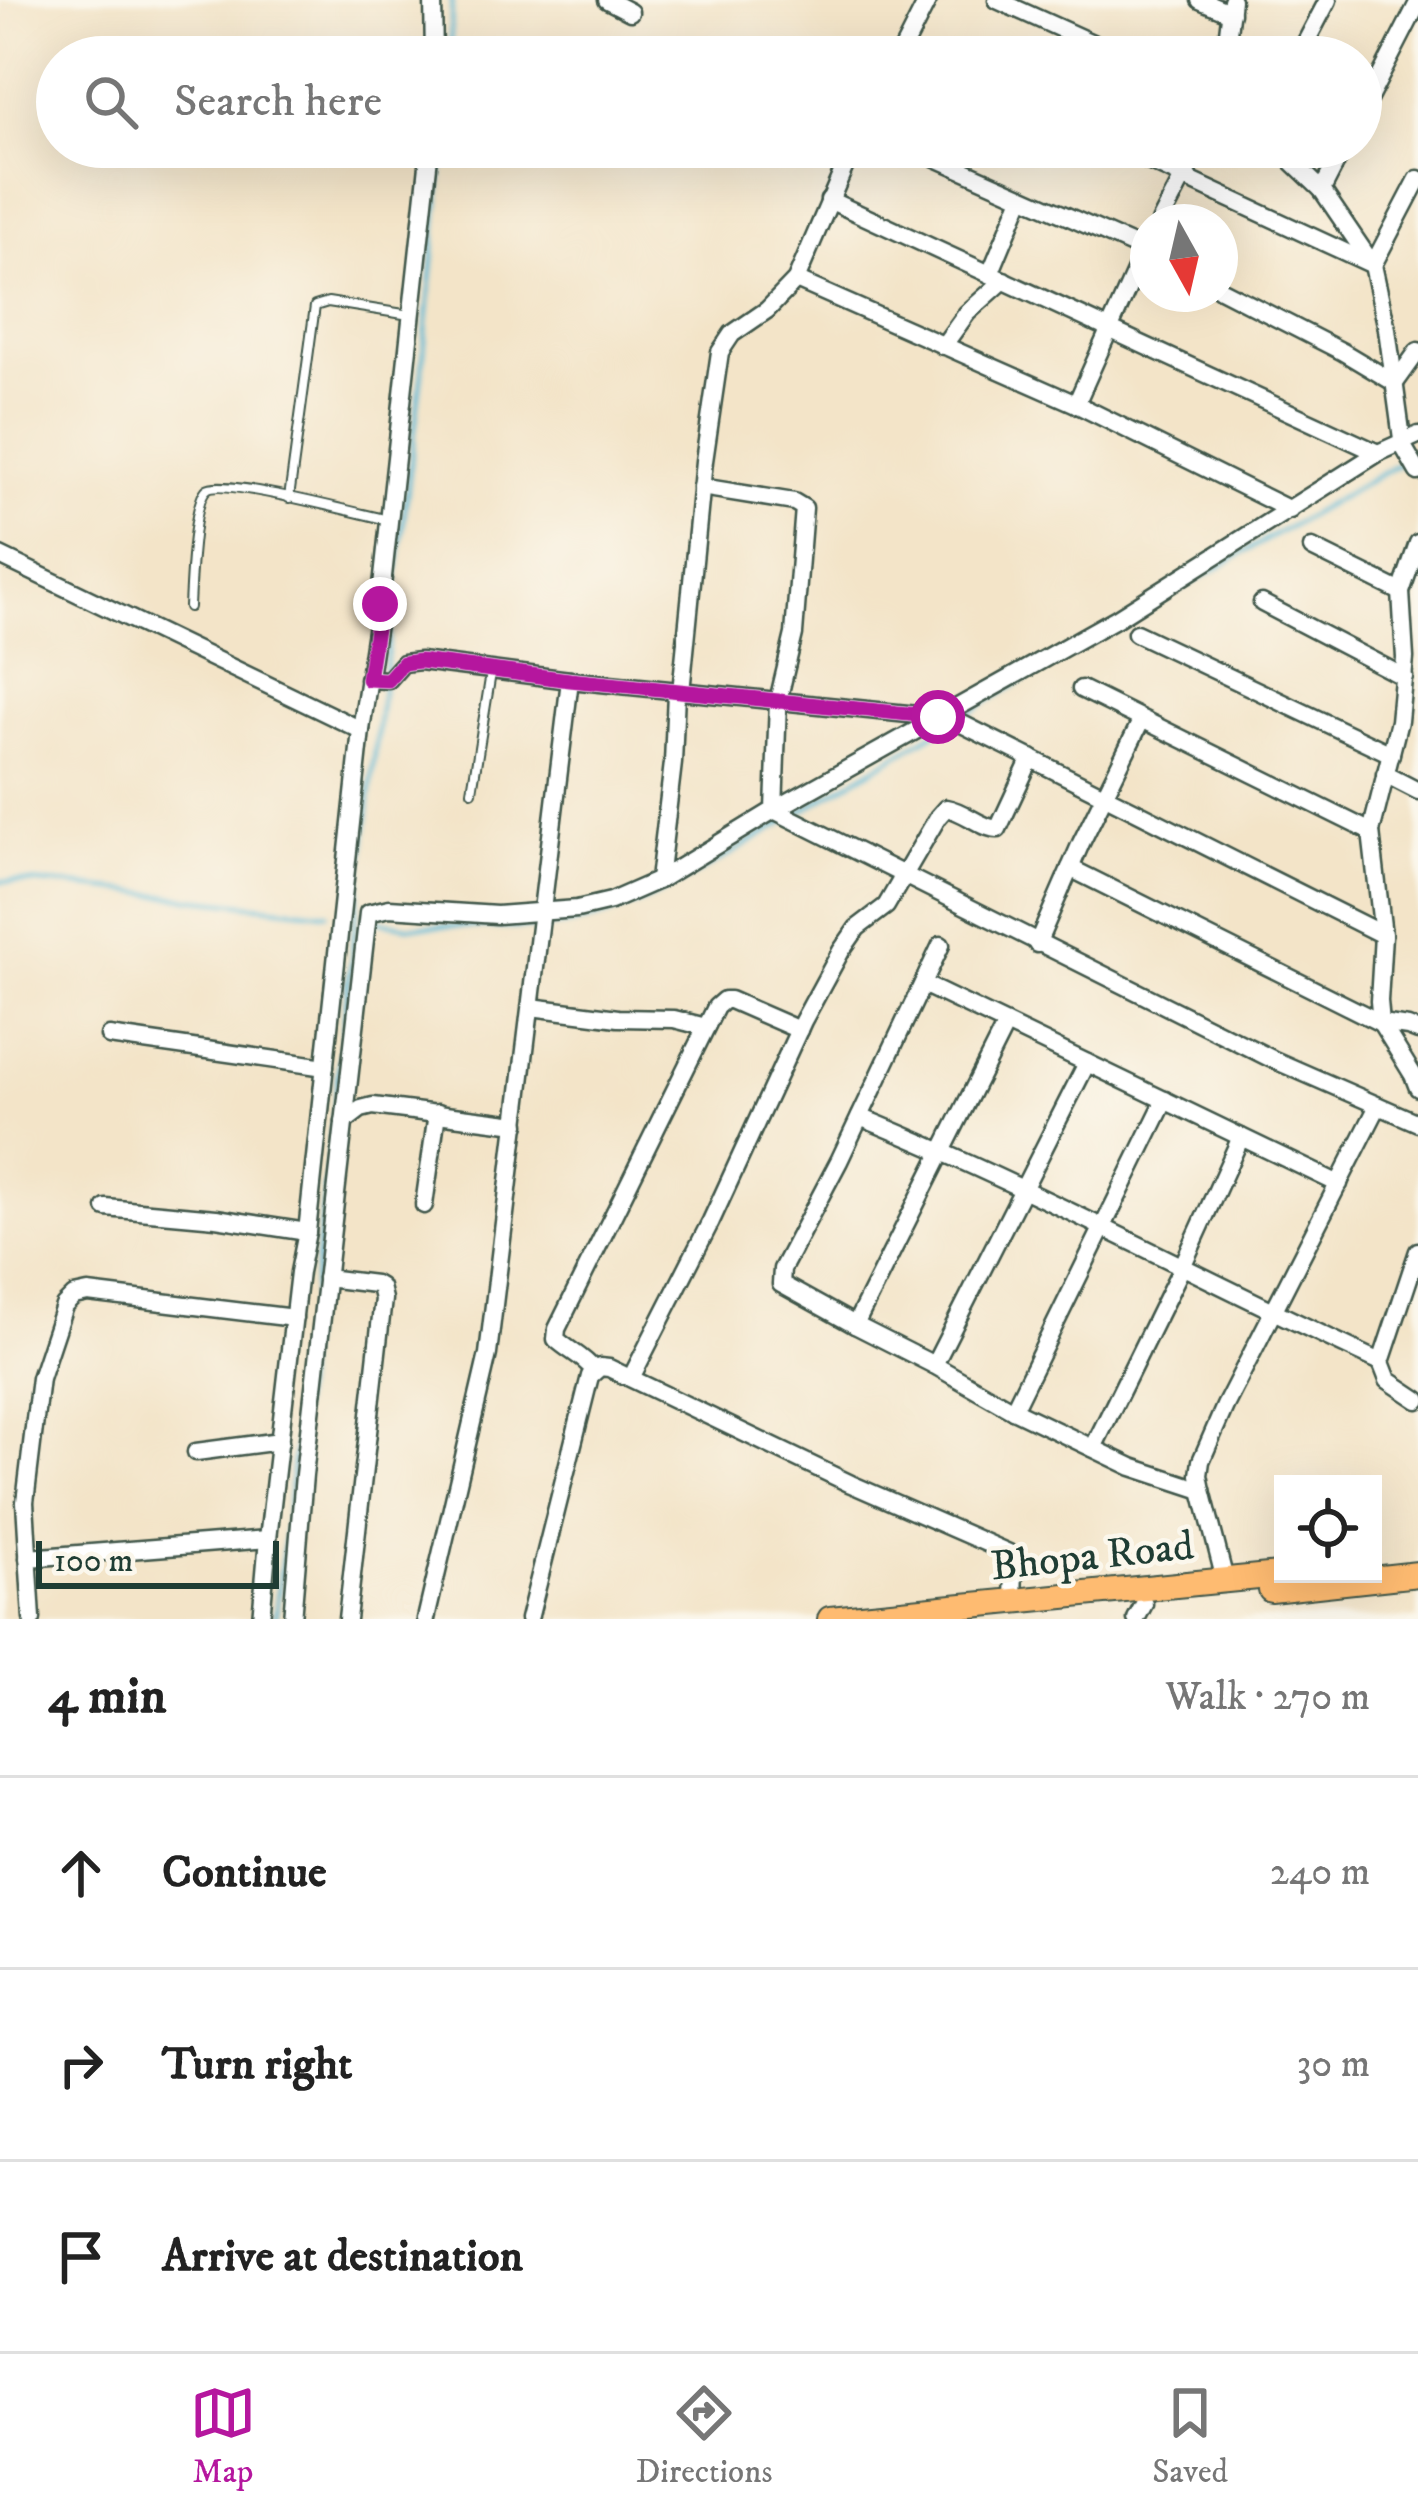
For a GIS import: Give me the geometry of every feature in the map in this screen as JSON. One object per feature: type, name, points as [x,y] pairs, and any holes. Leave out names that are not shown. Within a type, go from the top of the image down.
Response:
[{"type":"main road","points":[[1382,1565],[1418,1562]]},
{"type":"main road","name":"Bhopa Road","points":[[993,1619],[1140,1611],[1418,1574]]},
{"type":"main road","name":"Bhopa Road","points":[[830,1619],[1274,1575]]},
{"type":"street","points":[[433,0],[434,36]]},
{"type":"street","points":[[914,36],[928,0]]},
{"type":"street","points":[[998,0],[1077,36]]},
{"type":"street","points":[[1201,0],[1232,7]]},
{"type":"street","points":[[1309,36],[1328,0]]},
{"type":"street","points":[[610,1],[630,12]]},
{"type":"street","points":[[1382,73],[1418,3]]},
{"type":"street","points":[[261,1619],[361,730],[378,680],[380,604],[428,168]]},
{"type":"street","points":[[659,880],[717,364],[723,344],[796,280],[844,168]]},
{"type":"street","points":[[959,168],[1130,241]]},
{"type":"street","points":[[1163,168],[1373,265]]},
{"type":"street","points":[[1170,204],[1190,168]]},
{"type":"street","points":[[829,200],[1378,453],[1411,453],[1373,265],[1322,190],[1298,168]]},
{"type":"street","points":[[1322,190],[1333,168]]},
{"type":"street","points":[[1373,265],[1418,179]]},
{"type":"street","points":[[943,346],[997,277],[1022,196]]},
{"type":"street","points":[[796,280],[1076,404],[1290,510]]},
{"type":"street","points":[[1076,404],[1130,285]]},
{"type":"street","points":[[1238,298],[1395,383]]},
{"type":"street","points":[[1395,383],[1418,351]]},
{"type":"street","points":[[292,1619],[368,913],[389,908],[497,915],[541,926],[659,880],[949,720],[1378,453]]},
{"type":"street","points":[[701,487],[794,502],[804,508],[794,634],[778,701],[783,815]]},
{"type":"street","points":[[1312,548],[1401,592]]},
{"type":"street","points":[[1417,550],[1401,592],[1412,652],[1371,832],[1383,935],[1381,1023],[1418,1088]]},
{"type":"street","points":[[0,556],[361,730]]},
{"type":"street","points":[[1262,603],[1404,677]]},
{"type":"street","points":[[1136,633],[1391,754]]},
{"type":"street","points":[[378,680],[403,663],[458,665],[949,720],[1383,935]]},
{"type":"street","points":[[427,1619],[488,1354],[570,680]]},
{"type":"street","points":[[1081,689],[1371,832]]},
{"type":"street","points":[[1037,944],[1141,721]]},
{"type":"street","points":[[631,1378],[711,1221],[799,1030],[849,938],[882,911],[946,808],[998,829],[1031,758]]},
{"type":"street","points":[[1385,774],[1418,791]]},
{"type":"street","points":[[783,815],[1272,1059],[1418,1123]]},
{"type":"street","points":[[1070,868],[1381,1023],[1418,1031]]},
{"type":"street","points":[[941,945],[782,1269],[781,1284],[1013,1410],[1132,1466],[1202,1490]]},
{"type":"street","points":[[922,984],[1340,1184]]},
{"type":"street","points":[[594,1370],[556,1340],[557,1329],[720,1002],[730,1000],[799,1030]]},
{"type":"street","points":[[531,1006],[619,1018],[674,1019],[706,1027]]},
{"type":"street","points":[[855,1325],[1006,1024]]},
{"type":"street","points":[[109,1036],[325,1067]]},
{"type":"street","points":[[934,1364],[1087,1063]]},
{"type":"street","points":[[1013,1410],[1165,1100]]},
{"type":"street","points":[[344,1122],[373,1106],[517,1124]]},
{"type":"street","points":[[1225,1580],[1202,1490],[1201,1461],[1378,1106]]},
{"type":"street","points":[[424,1205],[437,1113]]},
{"type":"street","points":[[860,1117],[943,1151],[1381,1361]]},
{"type":"street","points":[[1093,1448],[1241,1137]]},
{"type":"street","points":[[106,1208],[307,1232]]},
{"type":"street","points":[[1418,1251],[1381,1361],[1388,1380],[1418,1400]]},
{"type":"street","points":[[326,1278],[375,1284],[382,1293],[347,1619]]},
{"type":"street","points":[[32,1619],[25,1502],[40,1378],[64,1306],[74,1296],[88,1293],[294,1318]]},
{"type":"street","points":[[529,1619],[590,1376],[594,1370],[609,1368],[851,1484],[1009,1553],[1014,1568],[1013,1600]]},
{"type":"street","points":[[196,1452],[280,1441]]},
{"type":"street","points":[[28,1558],[268,1539]]},
{"type":"lane","points":[[289,498],[315,306],[328,302],[411,315]]},
{"type":"lane","points":[[189,607],[194,536],[206,489],[222,484],[389,520]]},
{"type":"lane","points":[[472,791],[491,671]]},
{"type":"waterway","points":[[451,36],[452,0]]},
{"type":"waterway","points":[[385,672],[442,168]]},
{"type":"waterway","points":[[1152,605],[1418,453]]},
{"type":"waterway","points":[[961,717],[1028,677]]},
{"type":"waterway","points":[[275,1619],[383,683]]},
{"type":"waterway","points":[[795,815],[946,726]]},
{"type":"waterway","points":[[547,927],[642,902],[786,821]]},
{"type":"waterway","points":[[0,881],[327,913]]},
{"type":"waterway","points":[[373,920],[407,926],[535,928]]},
{"type":"route","points":[[380,604],[368,679],[386,681],[403,663],[420,661],[938,717]]}]
